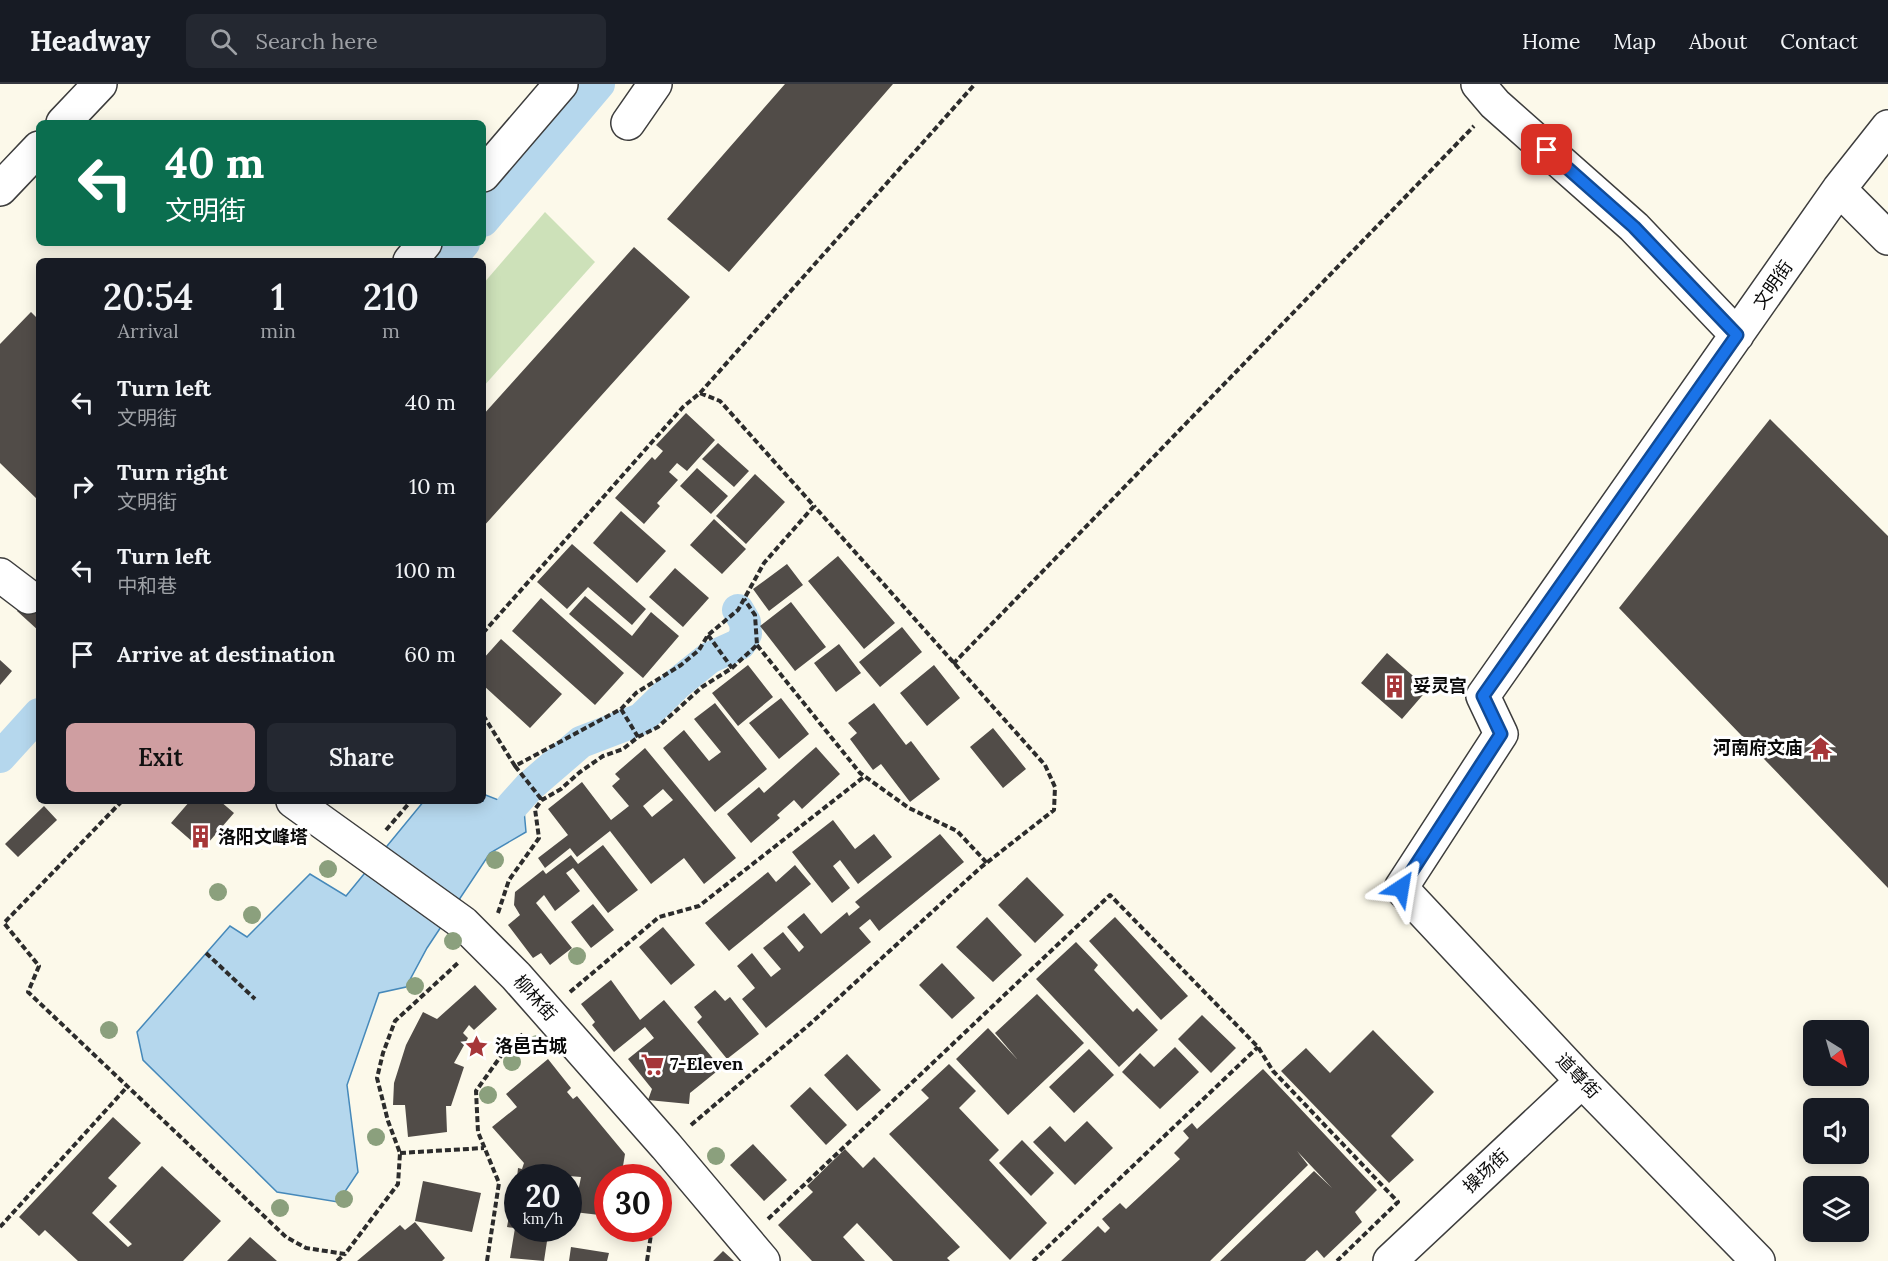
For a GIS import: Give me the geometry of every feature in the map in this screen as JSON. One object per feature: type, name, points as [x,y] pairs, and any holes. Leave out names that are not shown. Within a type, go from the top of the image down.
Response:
[{"type":"street","points":[[66,120],[100,84]]},
{"type":"street","points":[[486,172],[561,84]]},
{"type":"street","points":[[628,123],[655,84]]},
{"type":"street","points":[[1486,94],[1634,227],[1737,335]]},
{"type":"street","name":"文明街","points":[[1401,888],[1501,734],[1483,696],[1839,189],[1888,127]]},
{"type":"street","points":[[0,189],[36,151]]},
{"type":"street","points":[[1839,189],[1888,238]]},
{"type":"street","points":[[412,258],[422,246]]},
{"type":"street","points":[[0,575],[29,597]]},
{"type":"street","name":"柳林街","points":[[297,804],[479,939],[666,1146],[755,1251]]},
{"type":"street","name":"道尊街","points":[[1401,888],[1582,1081],[1758,1261]]},
{"type":"street","name":"操场街","points":[[1390,1261],[1582,1081]]},
{"type":"path","points":[[486,630],[683,406],[700,393],[975,84]]},
{"type":"path","points":[[953,664],[1486,94]]},
{"type":"path","points":[[666,1146],[810,1024],[987,863],[1054,810],[1055,787],[1045,765],[720,401],[700,393]]},
{"type":"path","points":[[515,766],[621,709],[636,693],[681,665],[699,650],[708,635],[738,610],[764,563],[814,506]]},
{"type":"path","points":[[744,599],[755,615],[757,645],[865,776],[909,808],[957,831],[987,863]]},
{"type":"path","points":[[708,635],[732,668]]},
{"type":"path","points":[[338,1261],[398,1184],[400,1153],[388,1121],[377,1078],[383,1053],[395,1021],[479,939],[499,906],[508,880],[539,838],[535,809],[542,800],[561,789],[603,756],[623,749],[638,737],[658,727],[702,687],[732,668],[757,645]]},
{"type":"path","points":[[621,709],[638,737]]},
{"type":"path","points":[[486,720],[515,766],[542,800]]},
{"type":"path","points":[[487,1261],[499,1183],[478,1132],[476,1091],[503,1053],[547,1012],[659,917],[699,906],[865,776]]},
{"type":"path","points":[[119,804],[2,925],[39,966],[28,992],[286,1237],[306,1248],[345,1254]]},
{"type":"path","points":[[755,1251],[1110,895],[1258,1047],[1273,1071],[1398,1202],[1337,1261]]},
{"type":"path","points":[[206,953],[255,999]]},
{"type":"path","points":[[1033,1261],[1258,1047]]},
{"type":"path","points":[[0,1227],[127,1088]]},
{"type":"path","points":[[400,1153],[484,1148]]},
{"type":"path","points":[[646,1261],[649,1242]]},
{"type":"green space","points":[[545,212],[595,262],[486,384],[486,281]]},
{"type":"water","points":[[486,795],[524,810],[526,832],[490,853],[427,948],[406,987],[379,993],[347,1085],[358,1172],[338,1202],[277,1192],[143,1060],[137,1032],[230,926],[247,937],[310,874],[346,896],[422,804],[486,804]]},
{"type":"building","points":[[785,84],[893,84],[729,272],[667,219]]},
{"type":"building","points":[[634,247],[690,297],[486,524],[486,412]]},
{"type":"building","points":[[31,312],[36,317],[36,498],[0,463],[0,344]]},
{"type":"building","points":[[686,413],[715,440],[687,471],[677,463],[669,472],[678,480],[657,503],[660,506],[644,524],[615,498],[652,457],[655,460],[663,451],[656,445]]},
{"type":"building","name":"河南府文庙","points":[[1770,419],[1888,536],[1888,888],[1619,608]]},
{"type":"building","points":[[718,443],[749,471],[734,487],[702,459]]},
{"type":"building","points":[[697,468],[728,496],[711,514],[680,486]]},
{"type":"building","points":[[755,474],[785,502],[746,544],[716,516]]},
{"type":"building","points":[[621,511],[666,551],[637,583],[593,543]]},
{"type":"building","points":[[714,519],[746,549],[722,574],[690,545]]},
{"type":"building","points":[[572,544],[646,609],[632,625],[588,587],[567,609],[537,582]]},
{"type":"building","points":[[838,556],[895,623],[864,649],[808,581]]},
{"type":"building","points":[[787,564],[803,585],[769,611],[753,589]]},
{"type":"building","points":[[675,568],[709,598],[683,627],[649,597]]},
{"type":"building","points":[[36,589],[36,628],[17,611]]},
{"type":"building","points":[[585,596],[632,636],[651,612],[679,636],[643,678],[569,614]]},
{"type":"building","points":[[541,598],[624,673],[595,705],[512,631]]},
{"type":"building","points":[[791,602],[826,647],[795,671],[760,626]]},
{"type":"building","points":[[902,627],[922,652],[880,687],[859,662]]},
{"type":"building","points":[[501,639],[562,694],[530,728],[486,688],[486,656]]},
{"type":"building","points":[[839,644],[861,673],[836,692],[814,663]]},
{"type":"building","name":"妥灵宫","points":[[1387,653],[1428,689],[1402,719],[1361,683]]},
{"type":"building","points":[[0,660],[12,671],[0,685]]},
{"type":"building","points":[[748,665],[773,697],[738,726],[712,693]]},
{"type":"building","points":[[934,665],[960,698],[927,726],[900,693]]},
{"type":"building","points":[[781,698],[809,734],[779,759],[749,723]]},
{"type":"building","points":[[715,703],[767,769],[715,812],[663,748],[684,730],[709,761],[721,752],[694,719]]},
{"type":"building","points":[[874,703],[906,745],[911,741],[940,779],[910,802],[881,764],[873,770],[850,739],[857,733],[848,723]]},
{"type":"building","points":[[993,728],[1026,769],[1003,788],[970,747]]},
{"type":"building","points":[[816,747],[840,774],[802,809],[794,800],[777,815],[780,818],[751,843],[727,814],[759,787],[764,793]]},
{"type":"building","points":[[645,748],[736,858],[704,884],[684,858],[651,884],[610,831],[577,857],[570,848],[545,868],[538,858],[568,835],[548,809],[582,782],[611,820],[629,806],[612,786],[620,779],[615,774]],"holes":[[[663,789],[673,800],[652,817],[643,806]]]},
{"type":"building","name":"洛阳文峰塔","points":[[187,804],[224,804],[234,813],[202,850],[171,823]]},
{"type":"building","points":[[44,806],[57,820],[18,857],[5,844]]},
{"type":"building","points":[[833,820],[855,849],[874,834],[892,857],[858,884],[840,860],[833,866],[850,888],[832,903],[792,852]]},
{"type":"building","points":[[940,834],[964,862],[879,931],[870,919],[859,928],[871,942],[766,1028],[742,999],[755,988],[737,966],[752,953],[771,977],[781,969],[763,948],[783,932],[799,952],[804,947],[787,927],[804,913],[821,934],[847,912],[849,916],[860,907],[855,902]]},
{"type":"building","points":[[603,845],[638,890],[608,913],[573,868],[566,873],[580,891],[555,911],[544,895],[536,903],[572,948],[550,965],[541,953],[533,958],[508,925],[520,915],[514,905],[515,892],[543,870],[546,874],[571,855],[578,864]]},
{"type":"building","points":[[795,865],[811,884],[729,951],[705,923],[768,872],[776,882]]},
{"type":"building","points":[[1027,877],[1064,915],[1035,943],[998,905]]},
{"type":"building","points":[[593,904],[614,930],[591,948],[571,922]]},
{"type":"building","points":[[987,917],[1022,955],[993,982],[956,947]]},
{"type":"building","points":[[1115,917],[1188,996],[1161,1020],[1089,941]]},
{"type":"building","points":[[663,927],[695,965],[671,985],[639,947]]},
{"type":"building","points":[[1076,942],[1098,965],[1094,970],[1133,1012],[1137,1008],[1158,1030],[1119,1067],[1036,979]]},
{"type":"building","points":[[942,963],[975,998],[952,1019],[919,985]]},
{"type":"building","points":[[611,980],[640,1020],[664,1000],[721,1068],[690,1093],[689,1104],[648,1100],[652,1089],[628,1059],[654,1038],[645,1027],[614,1052],[592,1025],[595,1022],[581,1004]]},
{"type":"building","points":[[475,985],[497,1009],[474,1030],[469,1025],[463,1033],[468,1038],[454,1063],[464,1067],[451,1106],[446,1106],[447,1132],[408,1137],[405,1105],[393,1105],[394,1083],[406,1045],[423,1012],[437,1019]]},
{"type":"building","points":[[715,990],[725,1001],[730,997],[759,1034],[727,1059],[697,1022],[702,1017],[694,1007]]},
{"type":"building","points":[[1037,994],[1084,1043],[1008,1115],[956,1059],[988,1028],[1018,1060],[995,1033]]},
{"type":"building","points":[[1202,1015],[1236,1048],[1211,1073],[1178,1039]]},
{"type":"building","points":[[1373,1030],[1434,1092],[1391,1136],[1414,1160],[1389,1183],[1281,1071],[1306,1048],[1330,1073]]},
{"type":"building","points":[[1175,1047],[1199,1072],[1160,1109],[1122,1072],[1140,1053],[1154,1067]]},
{"type":"building","points":[[1089,1049],[1114,1075],[1074,1113],[1049,1087]]},
{"type":"building","points":[[847,1054],[881,1090],[857,1111],[824,1075]]},
{"type":"building","points":[[548,1059],[571,1088],[567,1092],[573,1099],[577,1096],[625,1154],[623,1164],[594,1164],[594,1214],[582,1213],[582,1164],[524,1164],[492,1127],[517,1107],[506,1094]]},
{"type":"building","points":[[949,1064],[976,1091],[959,1108],[999,1150],[989,1160],[1047,1223],[1010,1260],[889,1134],[929,1098],[921,1090]]},
{"type":"building","points":[[1263,1069],[1377,1190],[1355,1212],[1362,1222],[1324,1258],[1317,1250],[1305,1261],[1220,1261],[1314,1171],[1332,1188],[1297,1151],[1308,1165],[1210,1261],[1061,1261],[1098,1226],[1105,1233],[1110,1228],[1102,1219],[1120,1203],[1126,1209],[1180,1159],[1174,1153],[1189,1138],[1183,1131],[1192,1123],[1197,1129]]},
{"type":"building","points":[[810,1087],[847,1125],[826,1145],[790,1106]]},
{"type":"building","points":[[113,1117],[141,1143],[108,1178],[117,1186],[92,1213],[128,1247],[132,1244],[109,1222],[162,1166],[221,1221],[183,1261],[78,1261],[45,1230],[39,1236],[19,1217]]},
{"type":"building","points":[[1087,1121],[1113,1148],[1075,1185],[1033,1142],[1050,1126],[1065,1142]]},
{"type":"building","points":[[1022,1140],[1054,1173],[1031,1196],[999,1163]]},
{"type":"building","points":[[753,1144],[787,1180],[764,1201],[730,1165]]},
{"type":"building","points":[[845,1149],[863,1168],[874,1157],[960,1247],[947,1258],[950,1261],[893,1261],[857,1223],[843,1237],[865,1261],[812,1261],[778,1225],[813,1192],[807,1186]]},
{"type":"building","points":[[423,1181],[481,1193],[472,1232],[415,1221]]},
{"type":"building","points":[[415,1222],[445,1258],[442,1261],[357,1261],[400,1225],[405,1230]]},
{"type":"building","points":[[250,1237],[277,1261],[227,1261]]},
{"type":"building","points":[[513,1242],[547,1242],[544,1261],[510,1258]]},
{"type":"building","points":[[571,1247],[609,1253],[607,1261],[569,1261]]},
{"type":"building","points":[[723,1251],[734,1261],[713,1261]]},
{"type":"waterway","points":[[486,217],[599,84]]},
{"type":"waterway","points":[[452,258],[462,246]]},
{"type":"waterway","points":[[512,806],[530,786],[581,742],[641,719],[678,683],[709,658],[740,644],[746,634],[745,622],[738,610]]},
{"type":"waterway","points":[[0,757],[36,717]]},
{"type":"place","name":"妥灵宫","points":[[1395,686]]},
{"type":"place","name":"河南府文庙","points":[[1821,748]]},
{"type":"place","name":"洛阳文峰塔","points":[[200,837]]},
{"type":"place","name":"洛邑古城","points":[[477,1046]]},
{"type":"place","name":"7-Eleven","points":[[652,1064]]},
{"type":"route","points":[[1401,888],[1501,734],[1483,696],[1737,335],[1634,227],[1547,150]]}]
